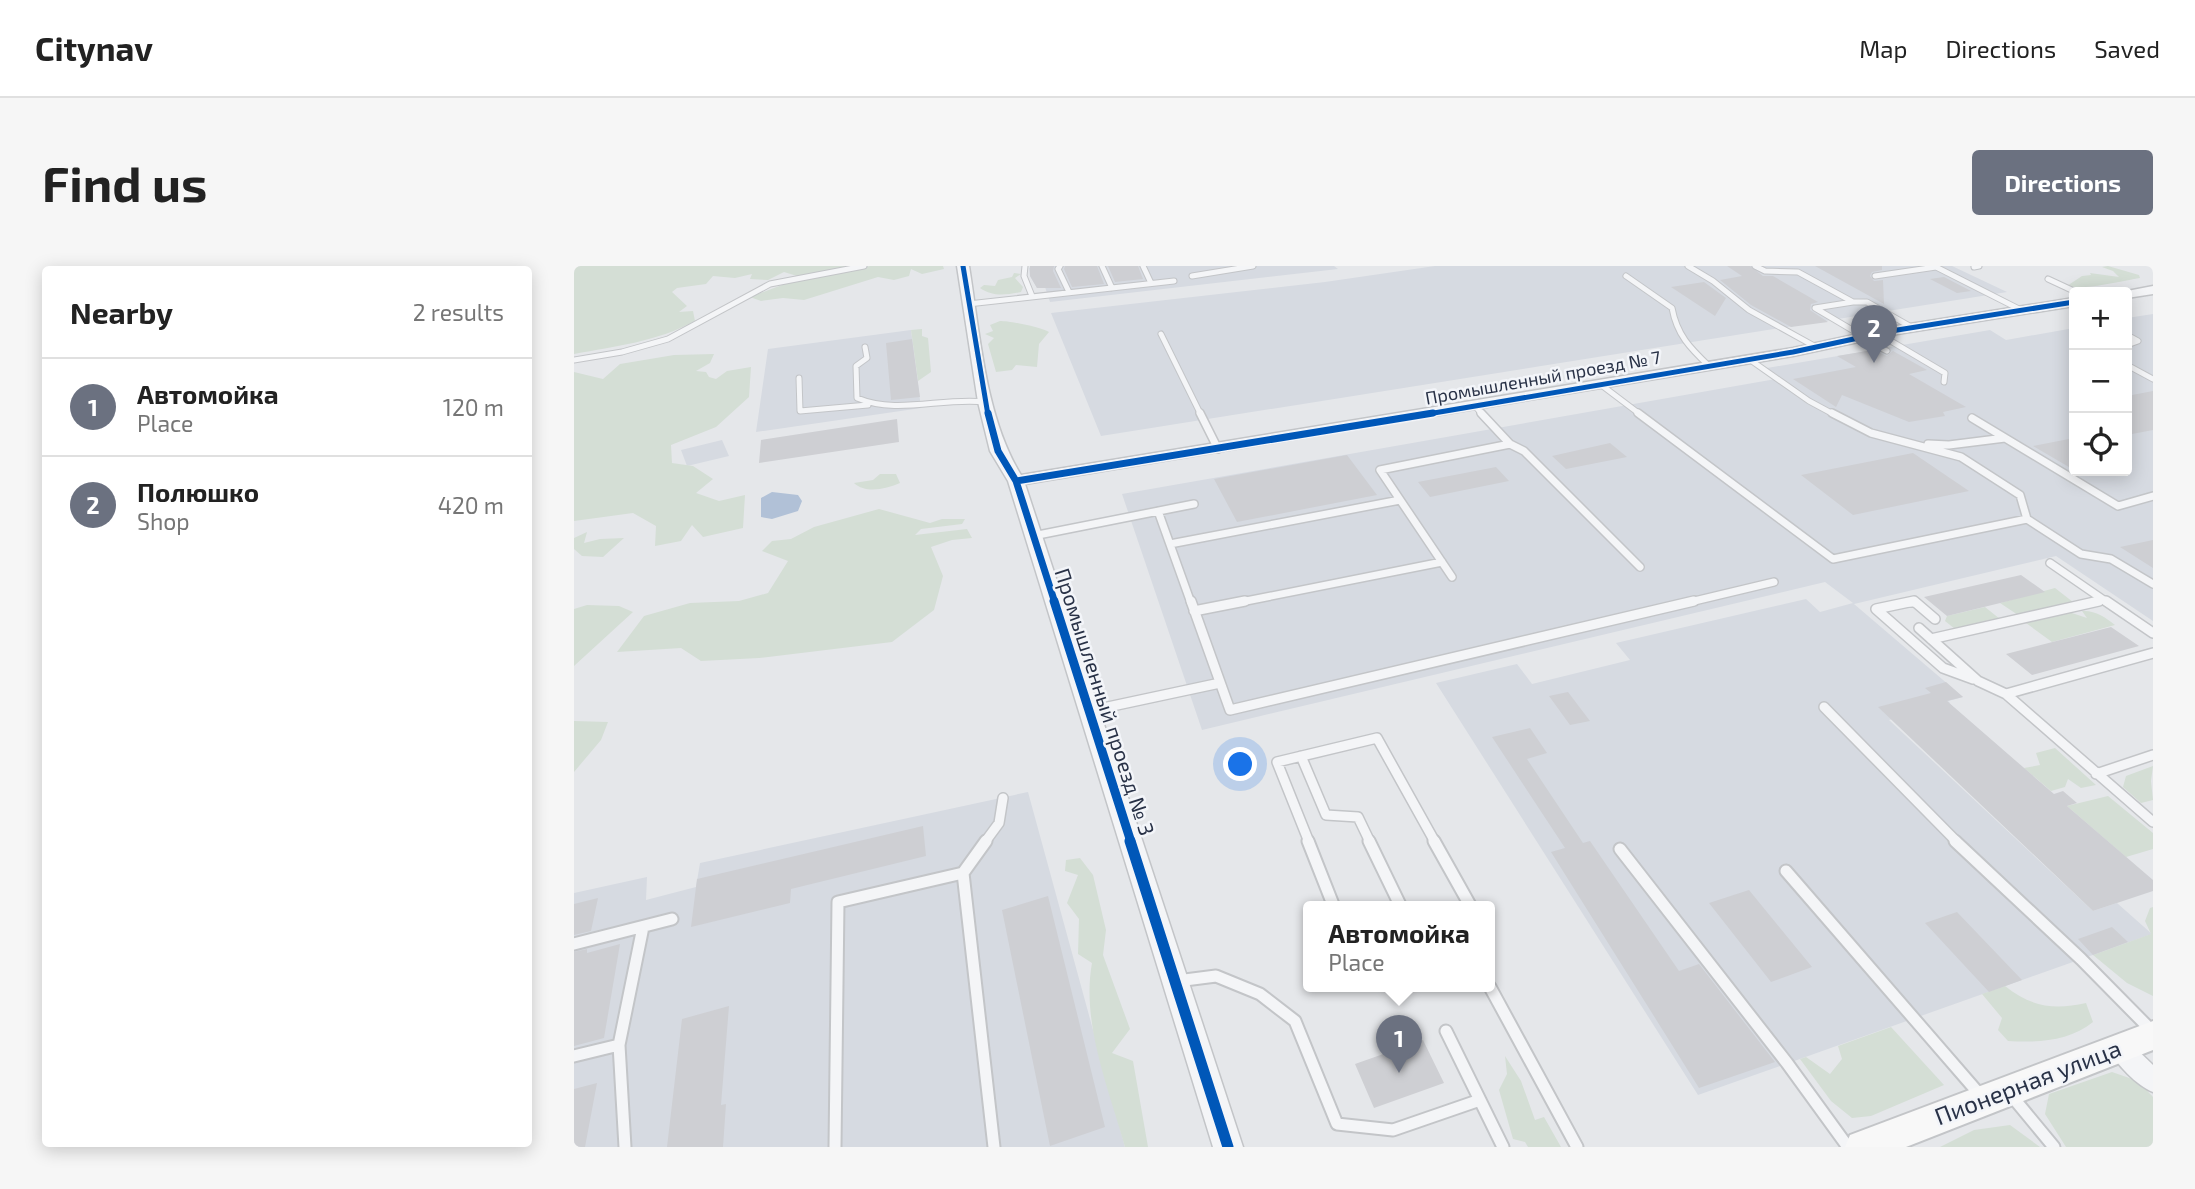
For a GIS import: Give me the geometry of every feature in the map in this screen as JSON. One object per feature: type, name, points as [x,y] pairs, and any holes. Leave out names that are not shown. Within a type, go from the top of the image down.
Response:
[{"type":"main road","name":"Пионерная улица","points":[[1863,1147],[1904,1140],[1996,1095],[2153,1033]]},
{"type":"street","name":"Промышленный проезд № 3","points":[[963,266],[985,402],[998,451],[1016,481],[1228,1147]]},
{"type":"street","points":[[2132,293],[2153,290]]},
{"type":"street","name":"Промышленный проезд № 7","points":[[1016,481],[1709,366],[2069,301]]},
{"type":"street","points":[[2120,1048],[2153,1081]]},
{"type":"lane","points":[[574,360],[631,352],[670,339],[701,324],[758,288],[780,281],[864,266]]},
{"type":"lane","points":[[1025,266],[1024,276],[1032,296]]},
{"type":"lane","points":[[1060,266],[1058,269],[1069,292]]},
{"type":"lane","points":[[1102,266],[1112,288]]},
{"type":"lane","points":[[1143,266],[1151,283]]},
{"type":"lane","points":[[1192,276],[1253,266]]},
{"type":"lane","points":[[1688,266],[1713,281],[1749,310],[1816,347]]},
{"type":"lane","points":[[1755,266],[1765,271],[1798,272],[1853,302]]},
{"type":"lane","points":[[1875,276],[1936,267],[2021,310]]},
{"type":"lane","points":[[1626,276],[1672,308],[1675,329],[1685,345],[1709,366]]},
{"type":"lane","points":[[2048,279],[2069,296]]},
{"type":"lane","points":[[968,304],[1174,281]]},
{"type":"lane","points":[[1887,351],[1815,308],[1867,302],[1913,328]]},
{"type":"lane","points":[[1161,334],[1218,449]]},
{"type":"lane","points":[[1879,334],[1945,373],[1944,382]]},
{"type":"lane","points":[[865,346],[867,358],[856,366],[857,398],[870,405]]},
{"type":"lane","points":[[1749,359],[1809,401],[1858,427],[1871,433],[1961,457],[2020,495],[2027,519],[2081,554],[2111,559],[2153,584]]},
{"type":"lane","points":[[2132,368],[2153,379]]},
{"type":"lane","points":[[799,378],[800,411],[870,405],[897,406],[963,399],[985,402]]},
{"type":"lane","points":[[1600,384],[1833,559],[2027,519]]},
{"type":"lane","points":[[1474,405],[1510,444],[1524,451],[1640,567]]},
{"type":"lane","points":[[1972,418],[2118,506],[2153,496]]},
{"type":"lane","points":[[1909,443],[1949,445],[2005,438]]},
{"type":"lane","points":[[1452,577],[1380,470],[1510,444]]},
{"type":"lane","points":[[1170,544],[1400,500]]},
{"type":"lane","points":[[1033,536],[1194,504]]},
{"type":"lane","points":[[1158,511],[1230,710],[1774,582]]},
{"type":"lane","points":[[1194,611],[1442,562]]},
{"type":"lane","points":[[2050,563],[2153,633]]},
{"type":"lane","points":[[1931,639],[2104,600]]},
{"type":"lane","points":[[1935,619],[1914,601],[1876,609],[1943,668],[2006,694],[2153,822]]},
{"type":"lane","points":[[1919,628],[1978,681]]},
{"type":"lane","points":[[2006,694],[2153,653]]},
{"type":"lane","points":[[1089,711],[1220,683]]},
{"type":"lane","points":[[1824,707],[1993,879],[2081,959],[2153,1033]]},
{"type":"lane","points":[[1332,901],[1277,762],[1377,738],[1468,901]]},
{"type":"lane","points":[[2096,774],[2153,755]]},
{"type":"lane","points":[[1301,756],[1326,815],[1357,817],[1398,901]]},
{"type":"lane","points":[[835,1147],[838,902],[963,873],[999,823],[1003,798]]},
{"type":"lane","points":[[1620,849],[1787,1063],[1848,1147]]},
{"type":"lane","points":[[1786,871],[1996,1095],[2054,1147]]},
{"type":"lane","points":[[963,873],[994,1147]]},
{"type":"lane","points":[[574,944],[672,919]]},
{"type":"lane","points":[[625,1147],[619,1045],[643,927]]},
{"type":"lane","points":[[1175,981],[1216,976],[1260,994],[1295,1021],[1337,1124],[1393,1130],[1480,1100]]},
{"type":"lane","points":[[1493,992],[1577,1147]]},
{"type":"lane","points":[[1446,1031],[1503,1147]]},
{"type":"lane","points":[[574,1056],[619,1045]]},
{"type":"shaded area","points":[[574,266],[860,266],[797,276],[784,272],[768,280],[750,279],[752,274],[735,278],[713,276],[706,284],[677,288],[672,292],[687,306],[679,312],[693,311],[695,321],[651,339],[574,354]]},
{"type":"shaded area","points":[[870,266],[943,266],[944,269],[922,274],[911,269],[909,276],[894,280],[878,277],[804,300],[783,298],[761,301],[750,297],[790,282]]},
{"type":"shaded area","points":[[1334,266],[1338,269],[1050,302],[1045,287],[1037,288],[1030,276],[1029,268]]},
{"type":"shaded area","points":[[1435,266],[1952,266],[2007,292],[1101,436],[1051,313],[1325,282]]},
{"type":"shaded area","points":[[2108,266],[2139,275],[2140,278],[2092,286],[2067,286],[2082,276],[2091,275],[2090,273],[2119,277],[2113,271],[2102,267]]},
{"type":"shaded area","points":[[1014,273],[1021,274],[1015,278],[1023,287],[1021,292],[995,294],[980,288],[984,285],[995,286],[998,280],[1012,277]]},
{"type":"shaded area","points":[[2153,314],[2153,621],[2056,556],[1854,604],[1963,697],[1889,720],[2093,911],[2117,903],[2152,934],[1698,1095],[1436,683],[1517,664],[1532,684],[1630,660],[1616,643],[1806,599],[1820,612],[1853,603],[1825,582],[1202,730],[1122,494],[1782,378],[1767,368],[1990,330],[2006,340],[2069,329],[2069,476],[2132,476],[2132,317]]},
{"type":"shaded area","points":[[1000,321],[1049,332],[1039,344],[1037,367],[1016,365],[1012,370],[996,372],[988,344],[994,338],[985,334],[993,331],[990,325]]},
{"type":"shaded area","points":[[922,329],[922,336],[928,338],[931,372],[918,381],[911,330]]},
{"type":"shaded area","points":[[911,330],[921,408],[756,432],[768,349]]},
{"type":"shaded area","points":[[714,354],[710,363],[696,371],[706,372],[709,377],[716,379],[727,371],[751,367],[749,397],[716,427],[671,445],[672,463],[693,466],[713,479],[696,493],[719,501],[745,495],[743,528],[703,537],[692,525],[681,541],[655,546],[656,526],[633,513],[574,521],[574,372],[603,379],[620,364],[674,355]]},
{"type":"shaded area","points":[[722,440],[729,456],[687,466],[681,450]]},
{"type":"shaded area","points":[[880,474],[896,474],[900,483],[882,489],[870,489],[854,483],[873,480]]},
{"type":"shaded area","points":[[879,509],[930,523],[942,519],[965,519],[962,524],[921,529],[915,535],[967,529],[972,538],[952,540],[931,547],[943,576],[934,610],[892,642],[759,658],[701,661],[681,648],[617,652],[644,616],[690,603],[739,601],[768,593],[788,561],[762,551],[772,541],[791,539],[814,527]]},
{"type":"shaded area","points":[[587,532],[584,543],[624,538],[603,557],[582,556],[574,549],[574,538]]},
{"type":"shaded area","points":[[2055,588],[2073,602],[2018,615],[2000,603]]},
{"type":"shaded area","points":[[587,605],[619,606],[633,612],[574,666],[574,609]]},
{"type":"shaded area","points":[[1985,607],[2000,619],[1955,629],[1945,621],[1947,616]]},
{"type":"shaded area","points":[[2082,611],[2096,613],[2115,625],[2052,642],[2026,623],[2069,612],[2087,618]]},
{"type":"shaded area","points":[[574,721],[608,722],[601,740],[574,772]]},
{"type":"shaded area","points":[[2055,748],[2096,785],[2081,788],[2068,779],[2065,787],[2051,791],[2024,768],[2040,765],[2036,753]]},
{"type":"shaded area","points":[[2153,766],[2153,800],[2141,803],[2123,787],[2126,776]]},
{"type":"shaded area","points":[[1028,792],[1125,1147],[574,1147],[574,893],[647,877],[646,900],[696,887],[700,863]]},
{"type":"shaded area","points":[[2108,796],[2153,833],[2153,849],[2126,857],[2067,806]]},
{"type":"shaded area","points":[[1080,858],[1093,875],[1106,930],[1103,955],[1130,1029],[1112,1053],[1133,1061],[1148,1147],[1125,1147],[1098,1056],[1090,1009],[1092,963],[1078,954],[1079,919],[1067,903],[1078,875],[1065,871],[1066,860]]},
{"type":"shaded area","points":[[2153,907],[2153,996],[2127,983],[2093,955],[2151,934],[2145,921],[2150,908]]},
{"type":"shaded area","points":[[2005,986],[2024,999],[2043,1005],[2086,1003],[2093,1022],[2064,1037],[2030,1042],[2008,1041],[1998,1030],[2002,1018],[1982,994]]},
{"type":"shaded area","points":[[1891,1027],[1944,1085],[1871,1116],[1852,1118],[1831,1101],[1800,1059],[1806,1057],[1830,1074],[1842,1059],[1838,1046]]},
{"type":"shaded area","points":[[1505,1056],[1521,1081],[1535,1120],[1544,1117],[1561,1147],[1528,1147],[1525,1142],[1513,1139],[1499,1090],[1507,1074]]},
{"type":"shaded area","points":[[2112,1072],[2138,1081],[2153,1097],[2153,1147],[2066,1147],[2045,1114],[2049,1094]]},
{"type":"shaded area","points":[[2010,1125],[2040,1147],[1940,1147],[1974,1130]]},
{"type":"water","points":[[772,492],[798,495],[802,501],[798,511],[772,519],[761,517],[761,498]]},
{"type":"building","points":[[1030,266],[1054,266],[1053,271],[1061,288],[1037,288],[1030,276]]},
{"type":"building","points":[[1065,266],[1097,266],[1104,284],[1072,287]]},
{"type":"building","points":[[1108,266],[1138,266],[1143,279],[1115,282]]},
{"type":"building","points":[[1727,266],[1750,266],[1763,276],[1773,276],[1818,302],[1811,304],[1810,310],[1828,322],[1791,327],[1751,305],[1720,280],[1742,276]]},
{"type":"building","points":[[1815,266],[1882,266],[1882,270],[1872,272],[1870,276],[1874,281],[1883,280],[1884,304]]},
{"type":"building","points":[[1944,277],[1971,291],[1957,293],[1930,279]]},
{"type":"building","points":[[1704,282],[1726,298],[1715,316],[1671,287]]},
{"type":"building","points":[[912,339],[920,397],[891,400],[886,343]]},
{"type":"building","points":[[1873,350],[1887,356],[1893,351],[1927,370],[1909,374],[1966,407],[1943,412],[1945,416],[1909,422],[1842,395],[1836,407],[1793,379],[1856,367],[1837,356]]},
{"type":"building","points":[[2153,391],[2153,430],[2132,434],[2132,395]]},
{"type":"building","points":[[897,419],[899,442],[759,463],[761,440]]},
{"type":"building","points":[[2069,439],[2069,467],[2033,446]]},
{"type":"building","points":[[1610,443],[1627,457],[1566,469],[1552,456]]},
{"type":"building","points":[[1913,453],[1969,491],[1853,515],[1801,475]]},
{"type":"building","points":[[1347,455],[1377,495],[1237,522],[1214,479]]},
{"type":"building","points":[[1496,467],[1509,481],[1430,497],[1418,482]]},
{"type":"building","points":[[2153,540],[2153,568],[2120,547]]},
{"type":"building","points":[[2021,575],[2045,592],[1947,616],[1924,597]]},
{"type":"building","points":[[2111,627],[2139,646],[2032,675],[2006,654]]},
{"type":"building","points":[[1946,682],[1963,697],[1947,701],[2054,794],[2063,791],[2077,803],[2067,806],[2153,880],[2153,891],[2093,911],[1878,707],[1931,693],[1925,688]]},
{"type":"building","points":[[1568,692],[1590,721],[1570,725],[1549,696]]},
{"type":"building","points":[[1530,728],[1547,753],[1527,759],[1583,843],[1590,841],[1679,971],[1699,964],[1775,1062],[1699,1088],[1551,852],[1565,848],[1492,737]]},
{"type":"building","points":[[923,826],[926,856],[791,889],[790,903],[691,927],[697,879]]},
{"type":"building","points":[[1749,890],[1812,967],[1771,982],[1709,903]]},
{"type":"building","points":[[1048,896],[1105,1127],[1050,1146],[1002,910]]},
{"type":"building","points":[[598,898],[591,931],[574,935],[574,904]]},
{"type":"building","points":[[1957,912],[2022,980],[1989,992],[1925,923]]},
{"type":"building","points":[[2112,927],[2128,942],[2093,955],[2078,939]]},
{"type":"building","points":[[620,944],[604,1038],[574,1046],[574,952],[587,949],[587,953]]},
{"type":"building","points":[[729,1006],[721,1105],[726,1104],[723,1147],[667,1147],[682,1019]]},
{"type":"building","points":[[1423,1040],[1444,1083],[1374,1108],[1355,1064]]},
{"type":"building","points":[[597,1083],[585,1147],[574,1147],[574,1089]]},
{"type":"cycle path","points":[[963,266],[985,402],[998,451],[1016,481],[1228,1147]]},
{"type":"cycle path","points":[[1016,481],[1793,352],[1891,331],[2069,303]]},
{"type":"place","name":"Полюшко","points":[[1874,363]]},
{"type":"place","name":"Автомойка","points":[[1399,1073]]}]
